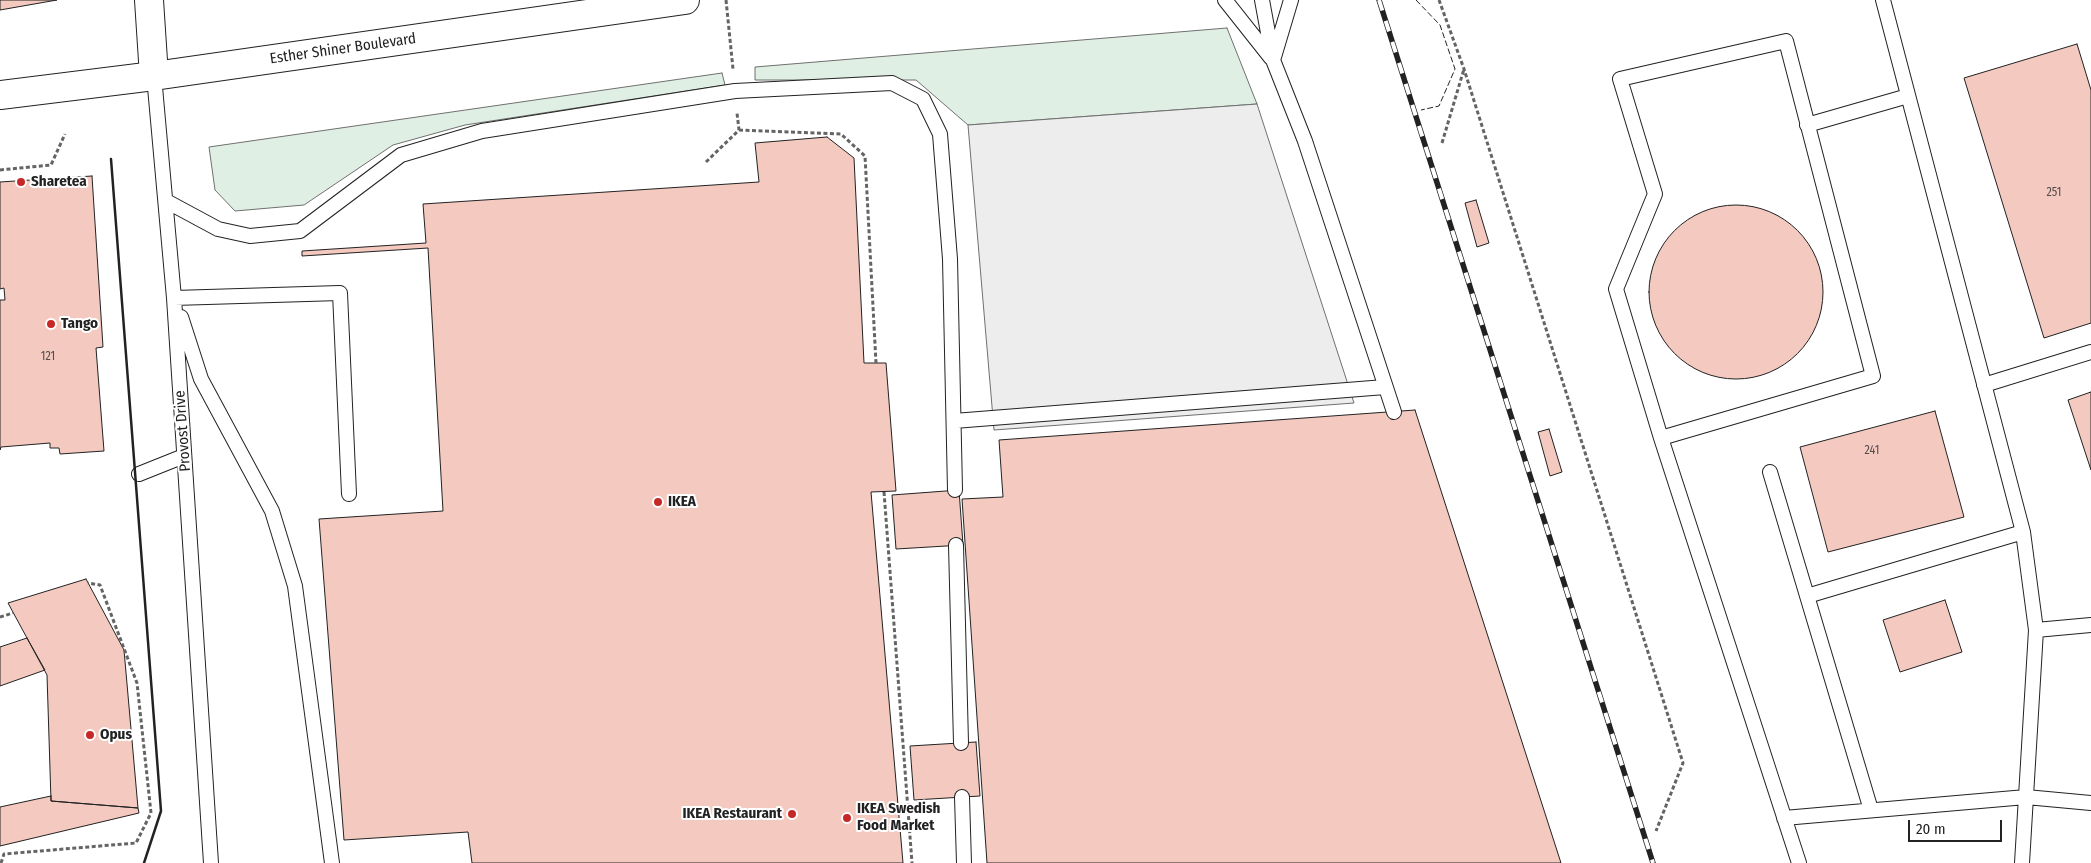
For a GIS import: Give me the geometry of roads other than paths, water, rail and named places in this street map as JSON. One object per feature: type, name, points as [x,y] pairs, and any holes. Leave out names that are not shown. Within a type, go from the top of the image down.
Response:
[{"type":"street","name":"Provost Drive","points":[[149,0],[154,76]]},
{"type":"street","name":"Esther Shiner Boulevard","points":[[0,95],[154,76],[685,0]]},
{"type":"lane","points":[[1225,0],[1273,60]]},
{"type":"lane","points":[[1262,0],[1273,60],[1305,141],[1394,412]]},
{"type":"lane","points":[[1273,60],[1291,0]]},
{"type":"lane","points":[[1883,0],[2023,532],[2036,630],[2022,863]]},
{"type":"lane","points":[[1661,438],[1873,376],[1786,41],[1620,78],[1654,194],[1616,289],[1661,438],[1799,863]]},
{"type":"lane","name":"Provost Drive","points":[[154,76],[174,298],[211,863]]},
{"type":"lane","points":[[166,201],[218,229],[250,236],[300,231],[401,155],[482,131],[735,91],[823,85],[892,83],[923,99],[940,134],[950,259],[955,490]]},
{"type":"lane","points":[[1808,125],[1908,96]]},
{"type":"lane","points":[[332,863],[295,586],[272,512],[201,379],[174,298],[340,293],[349,494]]},
{"type":"lane","points":[[1984,385],[2091,352]]},
{"type":"lane","points":[[954,421],[1385,387]]},
{"type":"lane","points":[[139,474],[184,456]]},
{"type":"lane","points":[[1770,472],[1871,810]]},
{"type":"lane","points":[[1807,596],[2023,532]]},
{"type":"lane","points":[[956,545],[961,743]]},
{"type":"lane","points":[[2036,630],[2091,625]]},
{"type":"lane","points":[[962,797],[964,863]]},
{"type":"lane","points":[[1784,818],[2026,797],[2091,803]]},
{"type":"railway","points":[[1379,0],[1653,863]]},
{"type":"place","name":"Sharetea","points":[[21,182]]},
{"type":"place","name":"Tango","points":[[51,324]]},
{"type":"place","name":"IKEA","points":[[658,502]]},
{"type":"place","name":"Opus","points":[[90,735]]},
{"type":"place","name":"IKEA Restaurant","points":[[792,814]]},
{"type":"place","name":"IKEA Swedish Food Market","points":[[847,818]]}]
